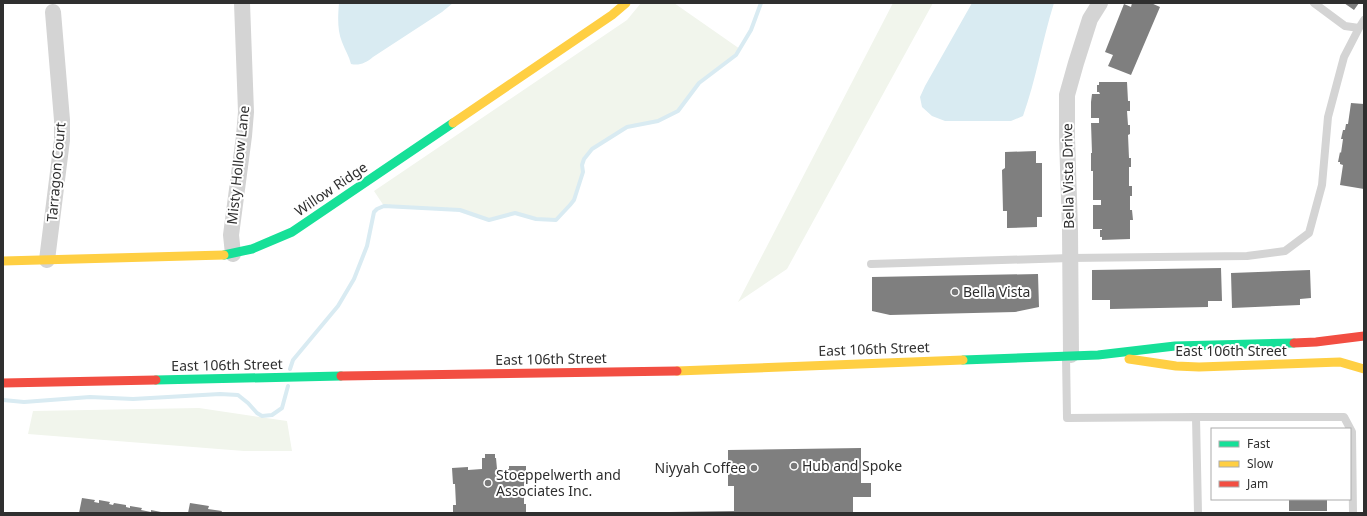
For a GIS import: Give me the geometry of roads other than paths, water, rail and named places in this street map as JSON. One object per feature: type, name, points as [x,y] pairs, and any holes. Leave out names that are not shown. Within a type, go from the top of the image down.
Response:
[{"type":"main road","name":"Willow Ridge","points":[[3,261],[219,256],[233,254],[268,243],[292,232],[606,19],[626,3]]},
{"type":"main road","name":"East 106th Street","points":[[3,383],[672,371],[1098,355],[1175,346],[1316,342],[1364,336]]},
{"type":"main road","name":"East 106th Street","points":[[1098,355],[1176,366],[1199,367],[1340,362],[1364,369]]},
{"type":"street","name":"Misty Hollow Lane","points":[[233,254],[231,235],[246,112],[242,3]]},
{"type":"street","name":"Bella Vista Drive","points":[[1069,355],[1070,258],[1067,95],[1090,19],[1100,3]]},
{"type":"street","name":"Tarragon Court","points":[[47,260],[62,140],[62,120],[53,12]]},
{"type":"lane","points":[[1314,3],[1345,26],[1359,28]]},
{"type":"lane","points":[[871,264],[1070,258],[1247,256],[1285,251],[1309,233],[1322,185],[1328,117],[1344,57],[1364,20]]},
{"type":"lane","points":[[1069,355],[1067,418],[1344,417],[1350,428]]},
{"type":"lane","points":[[1196,417],[1198,513]]},
{"type":"lane","points":[[1351,430],[1353,513]]},
{"type":"waterway","points":[[290,369],[293,360],[338,306],[354,279],[367,246],[374,212],[377,209],[384,206],[460,210],[489,220],[515,213],[536,219],[556,220],[574,200],[583,172],[582,165],[584,159],[592,149],[627,127],[658,121],[678,111],[699,83],[736,55],[751,30],[761,3]]},
{"type":"waterway","points":[[3,400],[24,402],[90,397],[133,399],[220,394],[238,395],[262,416],[272,415],[282,408],[288,386]]},
{"type":"place","name":"Bella Vista","points":[[955,292]]},
{"type":"place","name":"Hub and Spoke","points":[[794,466]]},
{"type":"place","name":"Niyyah Coffee","points":[[754,468]]},
{"type":"place","name":"Stoeppelwerth and Associates Inc.","points":[[488,483]]}]
